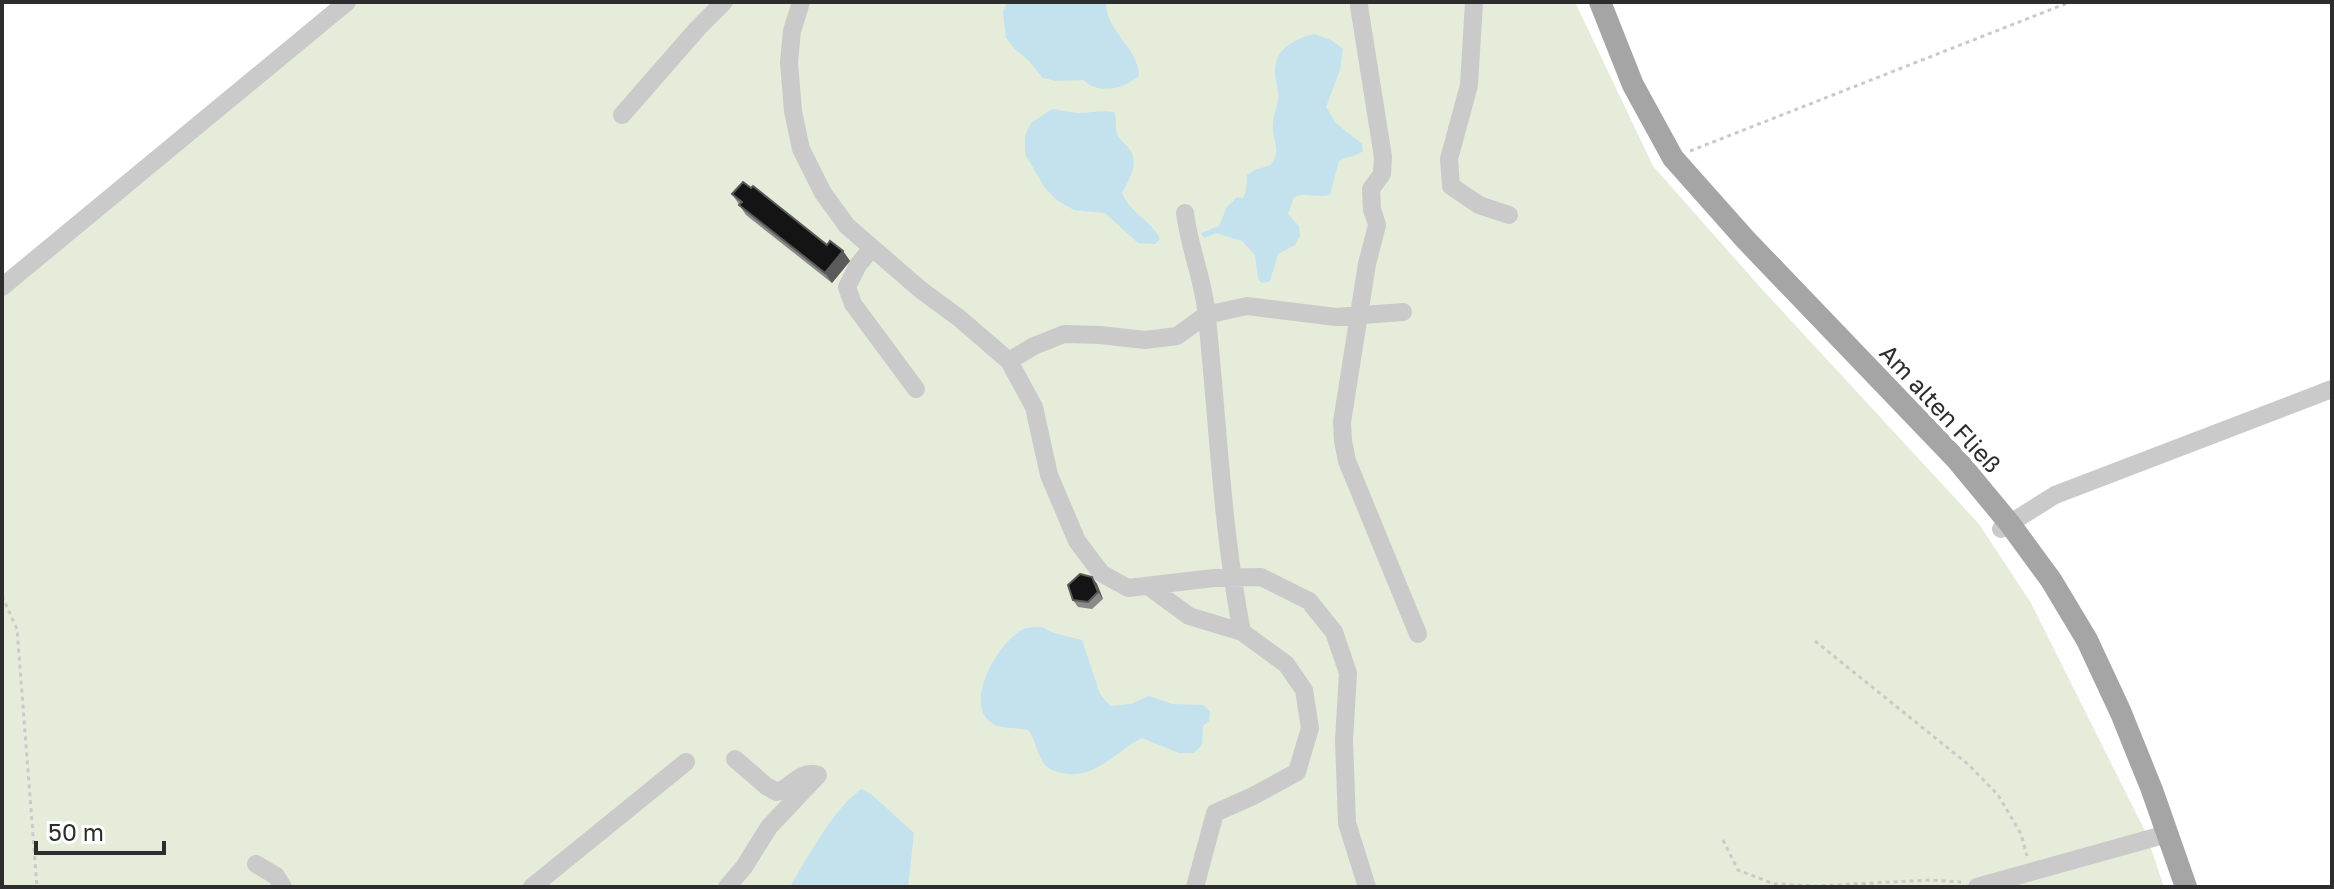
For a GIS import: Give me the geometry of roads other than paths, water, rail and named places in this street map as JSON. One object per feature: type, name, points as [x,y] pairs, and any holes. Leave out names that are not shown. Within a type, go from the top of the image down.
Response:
[{"type":"main road","name":"Am alten Fließ","points":[[1600,2],[1633,85],[1673,158],[1745,239],[1957,460],[2006,527],[2051,580],[2087,640],[2121,713],[2186,887]]},
{"type":"street","points":[[2,287],[347,2]]},
{"type":"street","points":[[622,115],[724,2]]},
{"type":"street","points":[[801,2],[792,31],[789,62],[793,111],[801,149],[823,193],[847,226],[1009,361],[1034,407],[1049,475],[1077,541],[1101,573],[1128,588],[1261,577],[1309,601],[1334,632],[1348,673],[1344,740],[1347,823],[1367,887]]},
{"type":"street","points":[[1474,2],[1469,85],[1449,159],[1451,186],[1479,205],[1509,215]]},
{"type":"street","points":[[1359,6],[1383,157],[1382,174],[1371,189],[1377,225],[1367,264],[1342,422],[1343,441],[1347,461],[1418,634]]},
{"type":"street","points":[[1185,213],[1206,315],[1231,578],[1242,632]]},
{"type":"street","points":[[872,248],[858,265],[847,287],[853,304],[916,389]]},
{"type":"street","points":[[1009,361],[1034,346],[1064,334],[1145,340],[1177,336],[1206,315],[1247,306],[1336,317],[1403,312]]},
{"type":"street","points":[[2006,527],[2055,495],[2332,389]]},
{"type":"street","points":[[1148,586],[1189,616],[1242,632],[1286,664],[1304,690],[1310,728],[1297,772],[1215,813],[1195,887]]},
{"type":"street","points":[[727,887],[744,867],[769,827],[818,775],[809,772],[777,792],[735,759]]},
{"type":"street","points":[[532,887],[686,762]]},
{"type":"street","points":[[1982,886],[2167,834]]},
{"type":"street","points":[[256,864],[276,876],[283,887]]},
{"type":"water","points":[[1007,2],[1106,2],[1111,22],[1133,56],[1139,76],[1118,87],[1104,89],[1083,80],[1043,78],[1006,38],[1003,12]]},
{"type":"water","points":[[1314,34],[1331,40],[1343,49],[1340,70],[1326,107],[1336,123],[1362,144],[1363,151],[1339,161],[1330,195],[1294,197],[1288,214],[1299,226],[1300,236],[1295,245],[1278,254],[1270,281],[1262,283],[1258,279],[1255,255],[1242,241],[1216,233],[1204,238],[1201,233],[1219,226],[1227,207],[1237,197],[1243,198],[1247,175],[1271,165],[1274,160],[1273,126],[1278,100],[1275,66],[1286,47]]},
{"type":"water","points":[[1052,109],[1076,113],[1114,112],[1116,130],[1131,152],[1134,164],[1122,193],[1130,206],[1156,232],[1160,239],[1155,244],[1138,243],[1105,213],[1074,210],[1058,201],[1045,188],[1025,154],[1025,135],[1031,123]]},
{"type":"water","points":[[1042,627],[1082,640],[1100,694],[1110,706],[1131,704],[1149,696],[1173,704],[1203,705],[1210,711],[1209,721],[1203,726],[1202,745],[1194,753],[1179,753],[1142,738],[1084,773],[1062,773],[1047,767],[1028,730],[1005,728],[992,723],[984,714],[981,702],[987,673],[1004,646],[1024,629]]},
{"type":"water","points":[[862,789],[914,833],[908,887],[790,887],[832,820]]}]
